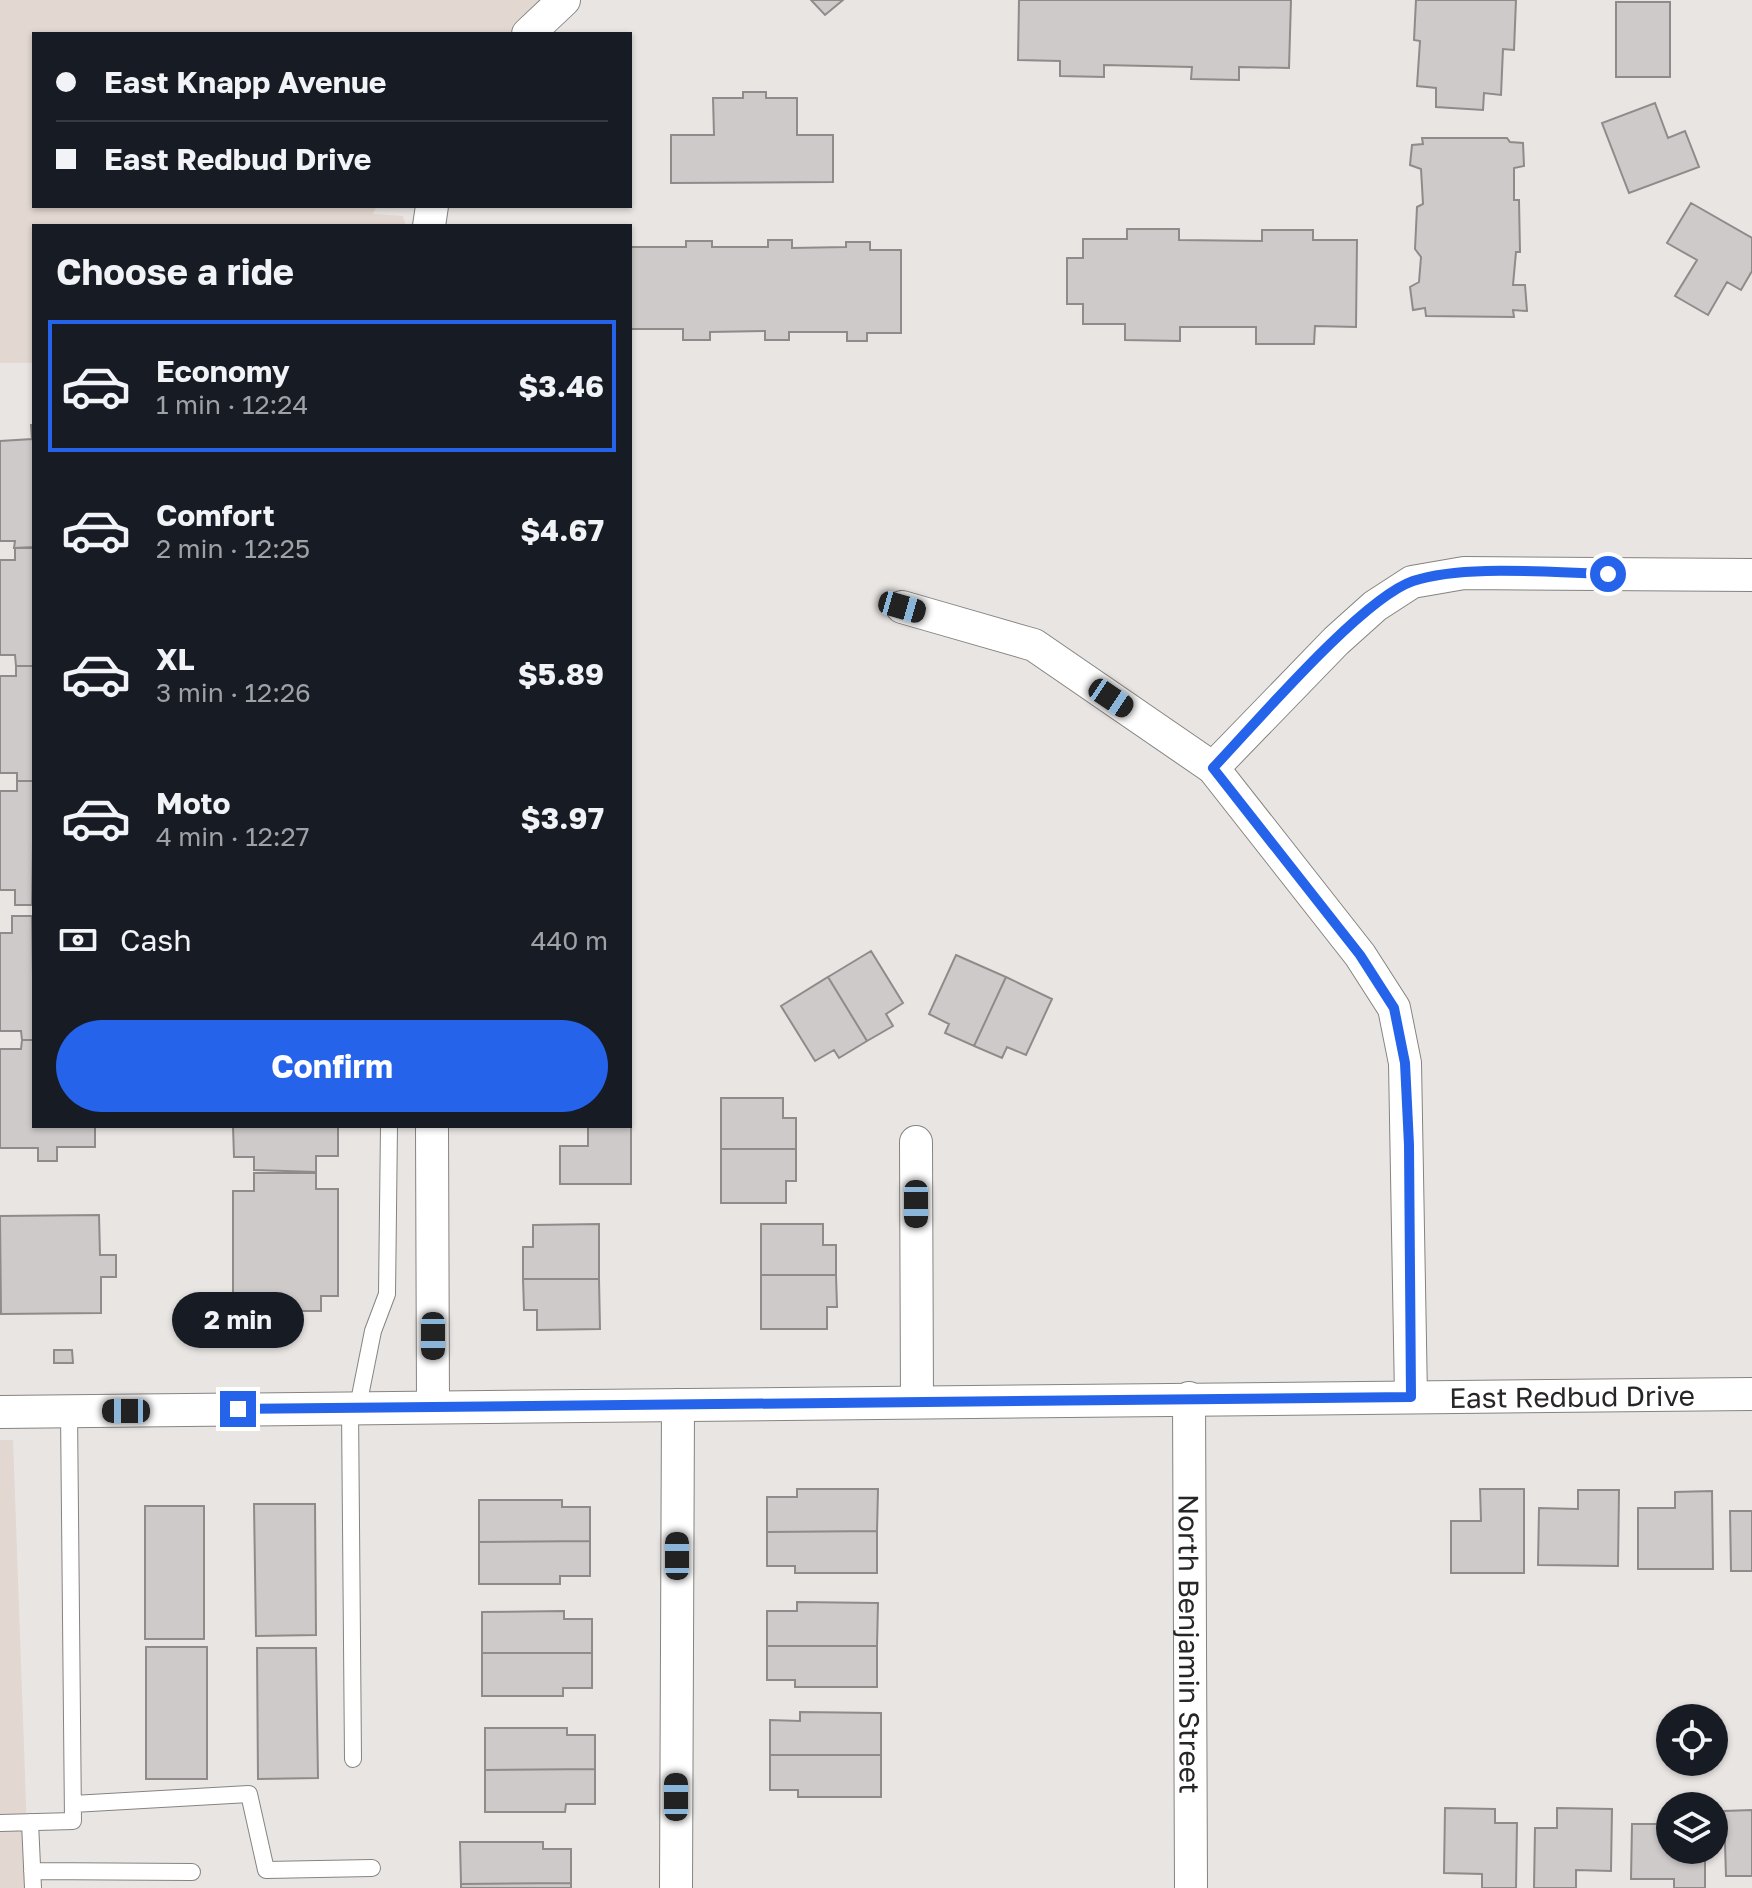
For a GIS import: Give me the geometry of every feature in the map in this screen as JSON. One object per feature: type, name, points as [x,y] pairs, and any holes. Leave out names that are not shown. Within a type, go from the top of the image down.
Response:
[{"type":"street","points":[[530,32],[564,0]]},
{"type":"street","points":[[1213,768],[1336,641],[1375,606],[1412,582],[1464,573],[1752,575]]},
{"type":"street","points":[[902,607],[1034,645],[1213,768],[1360,955],[1394,1008],[1405,1063],[1409,1145],[1411,1397]]},
{"type":"street","points":[[432,1128],[433,1405]]},
{"type":"street","points":[[916,1142],[917,1402]]},
{"type":"street","name":"East Redbud Drive","points":[[0,1412],[433,1405],[1752,1394]]},
{"type":"street","name":"North Benjamin Street","points":[[1189,1398],[1191,1888]]},
{"type":"street","points":[[676,1888],[678,1405]]},
{"type":"lane","points":[[353,1759],[354,1407],[373,1331],[387,1294],[389,1128]]},
{"type":"lane","points":[[0,1823],[73,1821],[69,1411]]},
{"type":"lane","points":[[73,1804],[249,1794],[266,1870],[372,1868]]},
{"type":"lane","points":[[30,1822],[33,1888]]},
{"type":"lane","points":[[32,1871],[192,1872]]},
{"type":"shaded area","points":[[0,0],[545,0],[516,32],[32,32],[32,208],[376,208],[373,214],[403,216],[405,224],[32,224],[32,363],[0,363]]},
{"type":"shaded area","points":[[0,1440],[13,1440],[29,1888],[0,1888]]},
{"type":"building","points":[[811,0],[843,0],[825,15]]},
{"type":"building","points":[[1019,0],[1291,0],[1289,68],[1239,67],[1239,80],[1191,79],[1192,67],[1104,65],[1104,77],[1060,76],[1060,61],[1018,60]]},
{"type":"building","points":[[1416,0],[1516,0],[1514,50],[1503,49],[1501,95],[1484,93],[1483,110],[1436,107],[1436,88],[1417,86],[1420,41],[1414,40]]},
{"type":"building","points":[[1616,2],[1670,2],[1670,77],[1616,77]]},
{"type":"building","points":[[743,92],[766,92],[766,98],[797,98],[797,135],[833,135],[833,182],[671,183],[671,135],[714,135],[713,98],[743,98]]},
{"type":"building","points":[[1655,103],[1668,138],[1685,131],[1699,167],[1629,193],[1602,123]]},
{"type":"building","points":[[1422,138],[1507,138],[1510,142],[1523,143],[1524,166],[1514,168],[1514,200],[1519,200],[1520,252],[1516,252],[1513,285],[1525,285],[1527,311],[1513,310],[1514,317],[1426,316],[1425,308],[1413,310],[1410,287],[1419,282],[1421,257],[1415,249],[1417,207],[1423,204],[1421,169],[1410,165],[1412,145],[1423,144]]},
{"type":"building","points":[[1691,203],[1752,238],[1752,271],[1741,290],[1727,282],[1708,315],[1675,296],[1697,260],[1667,243]]},
{"type":"building","points":[[1127,229],[1179,229],[1179,240],[1262,241],[1262,230],[1313,230],[1313,240],[1357,240],[1356,327],[1315,326],[1314,344],[1256,344],[1256,327],[1180,327],[1180,341],[1125,340],[1125,324],[1083,324],[1083,304],[1067,304],[1067,258],[1083,258],[1083,239],[1127,239]]},
{"type":"building","points":[[768,240],[792,240],[792,248],[846,247],[846,242],[870,242],[870,250],[901,250],[901,333],[867,333],[867,341],[847,341],[847,332],[789,332],[789,340],[765,340],[765,331],[710,332],[710,340],[683,340],[683,329],[632,329],[632,247],[686,247],[686,241],[712,241],[712,247],[768,247]]},
{"type":"building","points":[[32,439],[32,547],[14,548],[15,541],[0,541],[0,441]]},
{"type":"building","points":[[15,548],[32,548],[32,666],[16,666],[15,655],[0,655],[0,560],[15,560]]},
{"type":"building","points":[[16,666],[32,666],[32,781],[17,781],[17,773],[0,773],[0,676],[16,676]]},
{"type":"building","points":[[17,781],[32,781],[32,905],[15,905],[15,890],[0,890],[0,791],[17,791]]},
{"type":"building","points":[[12,916],[32,916],[32,1040],[22,1040],[21,1031],[0,1031],[0,933],[12,933]]},
{"type":"building","points":[[871,951],[903,1003],[886,1014],[893,1026],[867,1041],[828,977]]},
{"type":"building","points":[[956,955],[1006,977],[974,1046],[945,1033],[949,1024],[929,1014]]},
{"type":"building","points":[[828,977],[867,1041],[839,1058],[834,1050],[815,1061],[781,1006]]},
{"type":"building","points":[[1006,977],[1052,999],[1026,1055],[1007,1047],[1002,1058],[974,1046]]},
{"type":"building","points":[[22,1040],[32,1040],[32,1128],[95,1128],[95,1147],[57,1147],[57,1161],[38,1161],[38,1148],[0,1148],[0,1049],[21,1049]]},
{"type":"building","points":[[721,1098],[783,1098],[783,1118],[796,1118],[796,1149],[721,1149]]},
{"type":"building","points":[[233,1128],[338,1128],[338,1156],[316,1156],[316,1172],[254,1170],[254,1157],[234,1157]]},
{"type":"building","points":[[588,1128],[631,1128],[631,1184],[560,1184],[560,1146],[588,1146]]},
{"type":"building","points":[[721,1149],[796,1149],[796,1181],[786,1181],[786,1203],[721,1203]]},
{"type":"building","points":[[254,1173],[316,1173],[316,1189],[338,1189],[338,1296],[321,1296],[321,1311],[298,1311],[298,1318],[276,1318],[276,1310],[254,1310],[254,1297],[233,1297],[233,1191],[254,1191]]},
{"type":"building","points":[[99,1215],[100,1255],[116,1255],[116,1277],[101,1277],[101,1313],[1,1314],[0,1216]]},
{"type":"building","points":[[599,1224],[599,1279],[523,1279],[523,1247],[533,1247],[533,1225]]},
{"type":"building","points":[[761,1224],[823,1224],[823,1245],[836,1245],[836,1275],[761,1275]]},
{"type":"building","points":[[761,1275],[836,1275],[837,1307],[827,1307],[827,1329],[761,1329]]},
{"type":"building","points":[[523,1279],[599,1279],[600,1329],[537,1330],[537,1310],[524,1310]]},
{"type":"building","points":[[54,1350],[72,1350],[73,1363],[54,1363]]},
{"type":"building","points":[[797,1489],[878,1489],[877,1531],[767,1532],[767,1497],[797,1497]]},
{"type":"building","points":[[1480,1489],[1524,1489],[1524,1573],[1451,1573],[1451,1521],[1481,1521]]},
{"type":"building","points":[[1578,1490],[1619,1490],[1618,1566],[1538,1565],[1539,1508],[1578,1509]]},
{"type":"building","points":[[1712,1491],[1713,1569],[1638,1569],[1638,1508],[1675,1508],[1675,1492]]},
{"type":"building","points":[[479,1500],[562,1500],[562,1507],[590,1507],[590,1541],[479,1542]]},
{"type":"building","points":[[254,1504],[315,1504],[316,1635],[256,1636]]},
{"type":"building","points":[[145,1506],[204,1506],[204,1639],[145,1639]]},
{"type":"building","points":[[1730,1511],[1752,1511],[1752,1571],[1731,1571]]},
{"type":"building","points":[[877,1531],[877,1573],[795,1573],[795,1566],[767,1566],[767,1532]]},
{"type":"building","points":[[590,1541],[590,1576],[560,1576],[560,1584],[479,1584],[479,1542]]},
{"type":"building","points":[[797,1602],[878,1603],[877,1646],[767,1646],[767,1611],[797,1611]]},
{"type":"building","points":[[564,1611],[564,1619],[592,1619],[592,1653],[482,1653],[482,1612]]},
{"type":"building","points":[[767,1646],[877,1646],[877,1687],[795,1687],[795,1680],[767,1680]]},
{"type":"building","points":[[146,1647],[207,1647],[207,1779],[146,1779]]},
{"type":"building","points":[[257,1648],[316,1648],[318,1778],[258,1779]]},
{"type":"building","points":[[482,1653],[592,1653],[592,1688],[563,1688],[563,1696],[482,1696]]},
{"type":"building","points":[[800,1712],[881,1713],[881,1755],[770,1755],[770,1720],[800,1721]]},
{"type":"building","points":[[485,1728],[567,1728],[567,1735],[595,1735],[595,1769],[485,1770]]},
{"type":"building","points":[[770,1755],[881,1755],[881,1797],[798,1797],[798,1790],[770,1790]]},
{"type":"building","points":[[595,1769],[595,1804],[566,1804],[565,1812],[485,1812],[485,1770]]},
{"type":"building","points":[[1445,1808],[1495,1809],[1495,1823],[1517,1823],[1516,1888],[1482,1888],[1482,1874],[1444,1873]]},
{"type":"building","points":[[1557,1808],[1612,1809],[1611,1871],[1576,1870],[1576,1888],[1534,1888],[1535,1828],[1557,1828]]},
{"type":"building","points":[[1752,1810],[1752,1876],[1726,1876],[1728,1811]]},
{"type":"building","points":[[1632,1824],[1656,1824],[1656,1864],[1705,1864],[1705,1888],[1674,1888],[1674,1879],[1631,1879]]},
{"type":"building","points":[[460,1842],[543,1842],[543,1849],[571,1849],[571,1883],[461,1884]]},
{"type":"building","points":[[571,1883],[571,1888],[461,1888],[461,1884]]},
{"type":"route","points":[[238,1409],[1411,1397],[1409,1145],[1405,1063],[1394,1008],[1360,955],[1213,768],[1336,641],[1375,606],[1412,582],[1464,573],[1608,574]]}]
